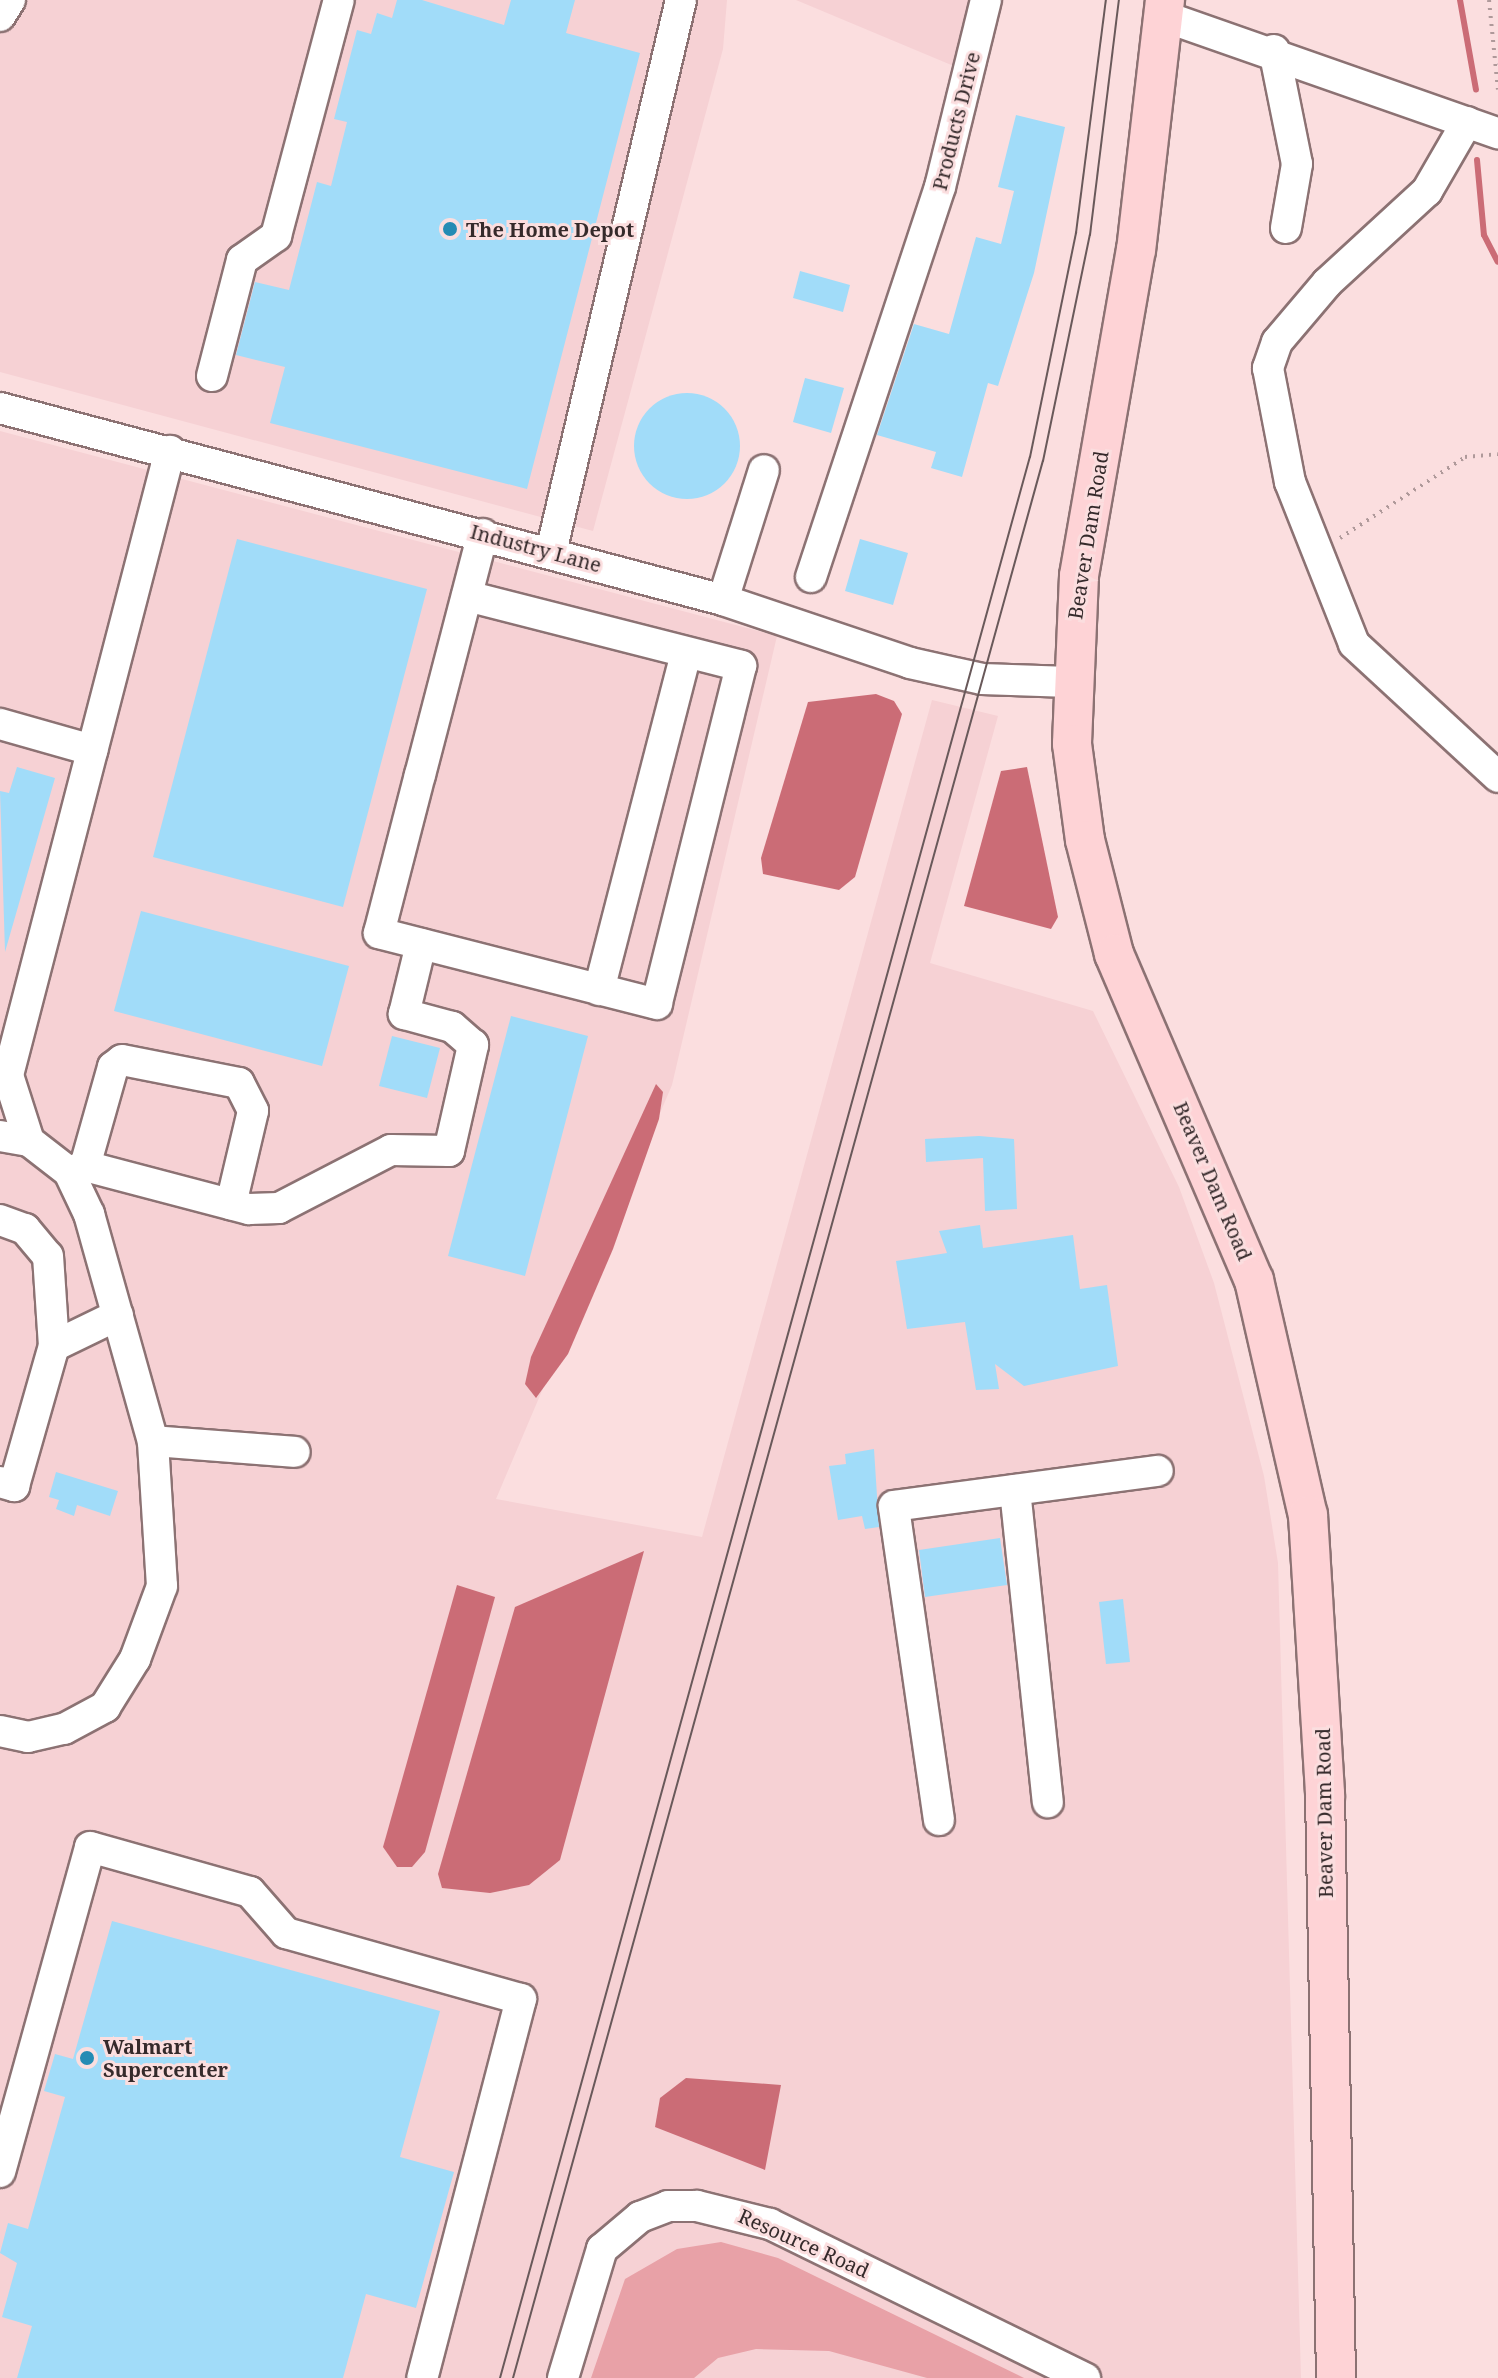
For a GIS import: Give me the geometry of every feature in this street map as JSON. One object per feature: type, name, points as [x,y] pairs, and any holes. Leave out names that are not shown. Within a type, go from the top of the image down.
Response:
[{"type":"main road","name":"Beaver Dam Road","points":[[1164,8],[1136,249],[1079,576],[1070,682],[1077,789],[1102,912],[1132,999],[1254,1280],[1308,1515],[1325,1794],[1336,2378]]},
{"type":"street","points":[[0,16],[10,0]]},
{"type":"street","points":[[212,376],[242,260],[276,236],[339,0]]},
{"type":"street","points":[[551,552],[681,0]]},
{"type":"street","name":"Products Drive","points":[[811,577],[849,480],[920,240],[986,0]]},
{"type":"street","points":[[1164,8],[1498,133]]},
{"type":"street","points":[[1274,50],[1297,164],[1286,228]]},
{"type":"street","points":[[1467,122],[1427,191],[1327,283],[1277,342],[1268,368],[1290,482],[1354,644],[1498,777]]},
{"type":"street","name":"Industry Lane","points":[[0,408],[551,552],[723,600],[943,671],[1070,682]]},
{"type":"street","points":[[170,451],[8,1075],[14,1138],[77,1169],[231,1204],[279,1208],[391,1150],[449,1151],[473,1045],[452,1027],[404,1014],[421,944]]},
{"type":"street","points":[[723,600],[764,470]]},
{"type":"street","points":[[467,596],[741,666],[657,1004],[379,933],[483,534]]},
{"type":"street","points":[[599,990],[686,653]]},
{"type":"street","points":[[0,724],[92,750]]},
{"type":"street","points":[[0,1731],[28,1737],[64,1729],[105,1707],[135,1659],[162,1586],[153,1441],[77,1169],[113,1067],[122,1060],[239,1083],[253,1111],[231,1204]]},
{"type":"street","points":[[0,1220],[25,1229],[48,1256],[54,1346],[14,1486],[0,1482]]},
{"type":"street","points":[[54,1346],[118,1315]]},
{"type":"street","points":[[153,1441],[295,1452]]},
{"type":"street","points":[[939,1820],[894,1506],[1158,1471]]},
{"type":"street","points":[[1015,1490],[1048,1802]]},
{"type":"street","points":[[0,2172],[90,1847],[250,1892],[286,1933],[521,1999],[422,2378]]},
{"type":"street","name":"Resource Road","points":[[563,2378],[602,2249],[640,2217],[668,2206],[697,2206],[770,2224],[1085,2378]]},
{"type":"path","points":[[1489,0],[1498,90]]},
{"type":"path","points":[[1318,552],[1465,457],[1498,454]]},
{"type":"shaded area","points":[[0,0],[727,0],[723,49],[593,531],[0,372]]},
{"type":"shaded area","points":[[796,0],[1003,0],[980,77]]},
{"type":"shaded area","points":[[0,431],[777,636],[672,1085],[496,1499],[702,1537],[932,700],[998,716],[930,963],[1093,1011],[1179,1187],[1214,1283],[1264,1476],[1278,1563],[1301,2378],[0,2378]]},
{"type":"shaded area","points":[[876,694],[894,701],[902,714],[855,877],[839,890],[763,874],[761,858],[808,702]]},
{"type":"shaded area","points":[[1027,767],[1058,917],[1051,929],[964,906],[1001,771]]},
{"type":"shaded area","points":[[656,1084],[663,1092],[659,1119],[613,1249],[568,1354],[536,1398],[525,1384],[531,1357]]},
{"type":"shaded area","points":[[644,1551],[560,1860],[529,1885],[490,1893],[442,1888],[438,1874],[515,1607]]},
{"type":"shaded area","points":[[457,1585],[495,1597],[425,1852],[412,1867],[397,1867],[383,1847]]},
{"type":"shaded area","points":[[686,2078],[781,2085],[765,2170],[655,2127],[660,2098]]},
{"type":"shaded area","points":[[721,2242],[778,2258],[1024,2378],[927,2378],[829,2351],[756,2349],[718,2358],[694,2378],[591,2378],[625,2279],[677,2249]]},
{"type":"building","name":"The Home Depot","points":[[397,0],[422,0],[504,25],[511,0],[575,0],[566,33],[640,53],[527,489],[270,423],[285,367],[236,355],[255,282],[289,290],[317,182],[331,186],[347,122],[334,119],[357,30],[371,34],[377,13],[392,18]]},
{"type":"building","points":[[1016,115],[1065,127],[1034,273],[998,386],[988,383],[962,477],[931,468],[936,452],[877,435],[914,324],[949,334],[976,237],[1001,244],[1014,191],[998,187]]},
{"type":"building","points":[[800,271],[850,285],[843,312],[793,298]]},
{"type":"building","points":[[805,378],[844,388],[831,433],[793,422]]},
{"type":"building","points":[[687,393],[707,397],[724,409],[736,426],[740,446],[736,466],[724,483],[707,495],[687,499],[667,495],[650,483],[638,466],[634,446],[638,426],[650,409],[667,397]]},
{"type":"building","points":[[237,539],[427,589],[343,907],[153,857]]},
{"type":"building","points":[[860,539],[908,553],[893,605],[845,591]]},
{"type":"building","points":[[17,767],[55,778],[5,952],[0,791],[9,793]]},
{"type":"building","points":[[141,911],[349,966],[322,1066],[114,1011]]},
{"type":"building","points":[[511,1016],[588,1036],[525,1276],[448,1256]]},
{"type":"building","points":[[392,1036],[440,1048],[427,1098],[379,1086]]},
{"type":"building","points":[[979,1136],[1014,1139],[1017,1209],[985,1211],[983,1158],[926,1162],[925,1139]]},
{"type":"building","points":[[980,1225],[983,1248],[1073,1235],[1080,1289],[1107,1285],[1118,1366],[1024,1386],[995,1364],[999,1389],[976,1390],[965,1322],[907,1329],[896,1261],[947,1253],[939,1231]]},
{"type":"building","points":[[874,1449],[879,1527],[865,1529],[862,1516],[838,1520],[829,1466],[846,1464],[845,1454]]},
{"type":"building","points":[[56,1472],[118,1491],[110,1516],[77,1505],[74,1516],[56,1509],[59,1500],[49,1497]]},
{"type":"building","points":[[1000,1538],[1007,1585],[925,1597],[919,1550]]},
{"type":"building","points":[[1123,1599],[1130,1662],[1106,1664],[1099,1602]]},
{"type":"building","points":[[112,1921],[440,2011],[400,2157],[454,2172],[416,2308],[366,2294],[343,2378],[17,2378],[32,2326],[2,2317],[17,2263],[0,2253],[8,2223],[28,2229],[65,2097],[44,2091],[55,2054],[73,2059]]},
{"type":"waterway","points":[[1460,0],[1476,90]]},
{"type":"waterway","points":[[1477,160],[1484,235],[1498,262]]},
{"type":"tram line","points":[[500,2378],[1030,457],[1076,233],[1106,0]]},
{"type":"tram line","points":[[513,2378],[1043,461],[1090,235],[1119,0]]},
{"type":"place","name":"The Home Depot","points":[[450,229]]},
{"type":"place","name":"Walmart Supercenter","points":[[87,2058]]}]
